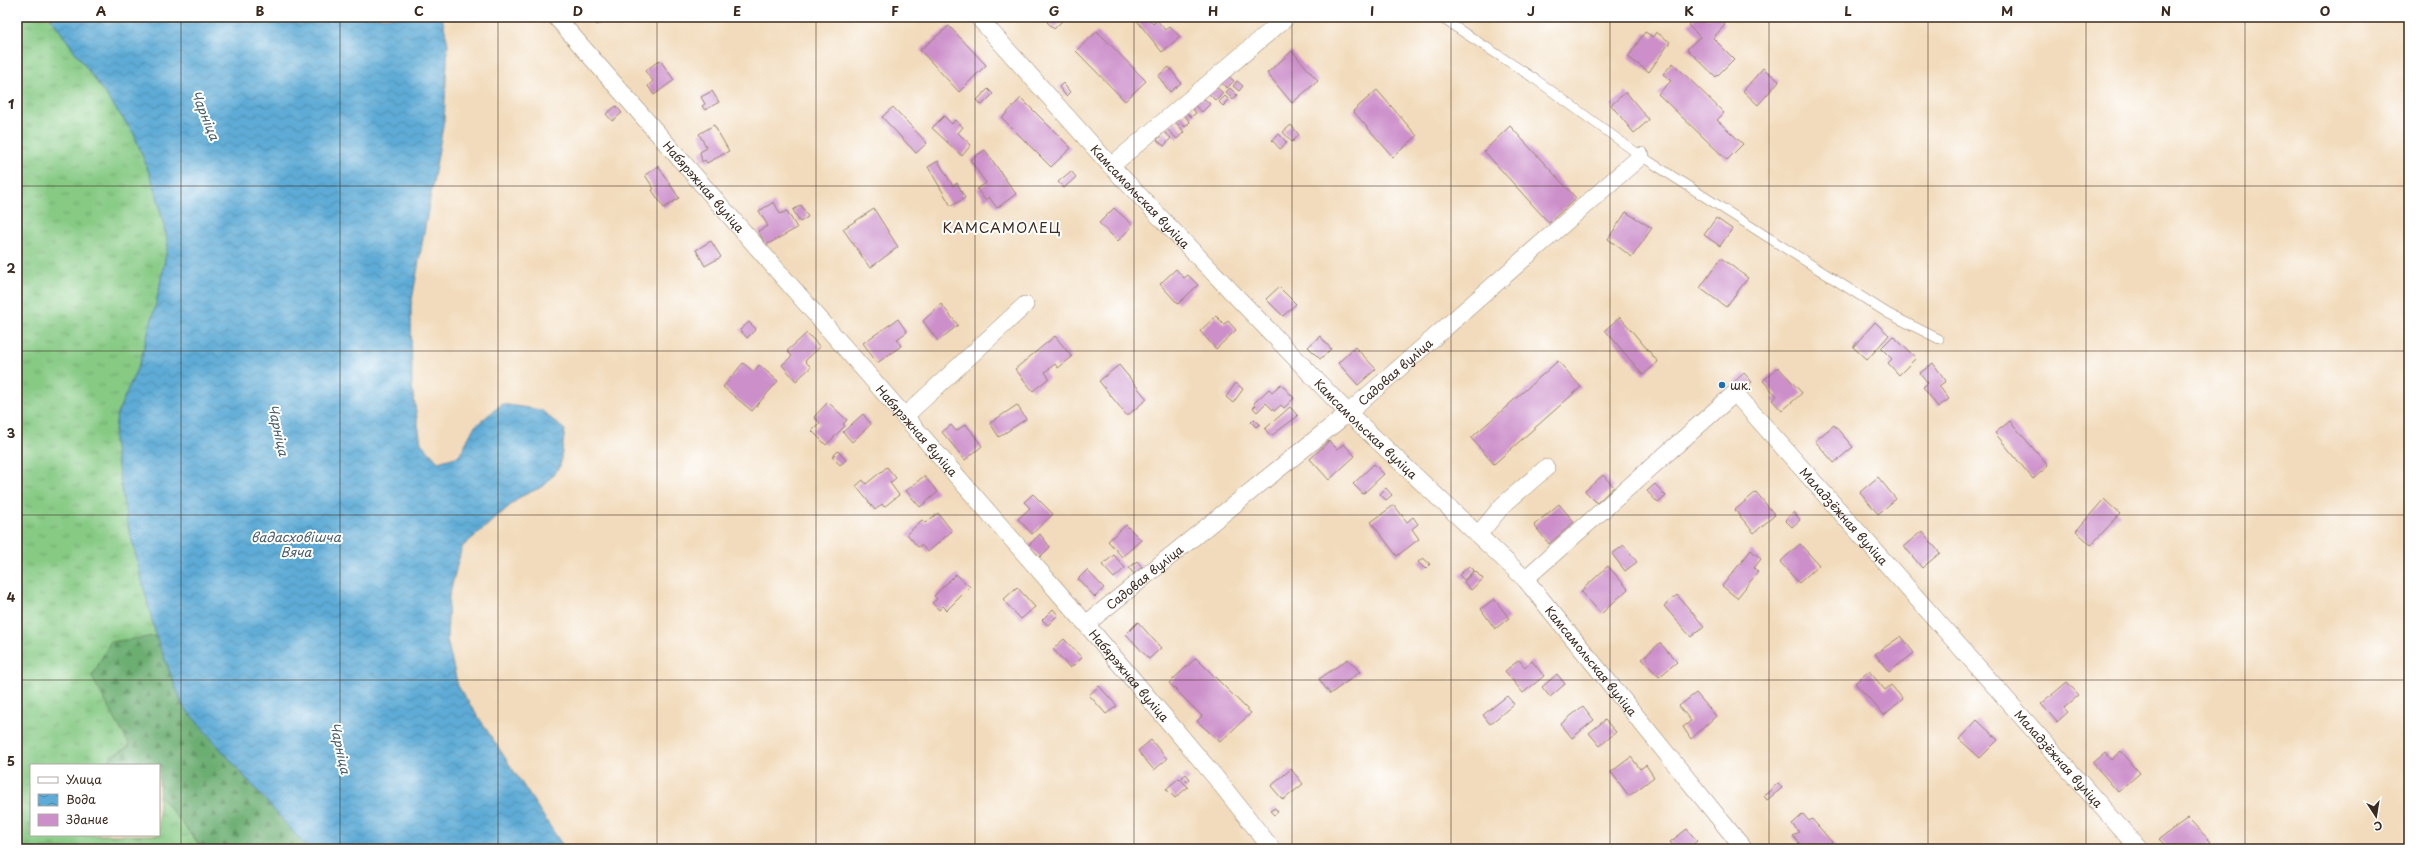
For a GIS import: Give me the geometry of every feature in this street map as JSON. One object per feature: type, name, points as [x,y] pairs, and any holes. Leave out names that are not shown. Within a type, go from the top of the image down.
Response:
[{"type":"street","name":"Набярэжная вуліца","points":[[556,17],[1086,624],[1216,778],[1272,849]]},
{"type":"street","name":"Камсамольская вуліца","points":[[978,17],[1111,166],[1348,414],[1525,579],[1744,849]]},
{"type":"street","points":[[1111,166],[1287,17]]},
{"type":"street","name":"Садовая вуліца","points":[[1086,624],[1348,414],[1641,156]]},
{"type":"street","points":[[904,416],[1025,306]]},
{"type":"street","name":"Маладзёжная вуліца","points":[[1525,579],[1735,393],[2139,849]]},
{"type":"street","points":[[1478,535],[1503,505],[1546,468]]},
{"type":"lane","points":[[1440,17],[1535,79],[1641,156],[1889,314],[1939,339]]},
{"type":"green space","points":[[17,17],[50,17],[134,134],[156,191],[168,244],[156,304],[140,362],[117,414],[114,442],[126,517],[156,636],[110,643],[92,677],[130,746],[113,755],[107,764],[30,764],[30,836],[160,836],[160,796],[203,849],[17,849]]},
{"type":"green space","points":[[156,636],[183,706],[308,849],[203,849],[160,796],[160,764],[107,764],[113,755],[130,746],[92,677],[110,642]]},
{"type":"water","name":"вадасховішча Вяча","points":[[50,17],[442,17],[448,44],[444,121],[411,306],[412,386],[421,443],[438,462],[459,456],[474,427],[502,404],[541,410],[565,430],[560,466],[544,486],[520,497],[462,547],[449,596],[447,640],[458,686],[565,849],[308,849],[183,706],[156,636],[126,517],[114,442],[117,414],[140,362],[156,304],[168,244],[156,191],[134,134]]},
{"type":"building","points":[[596,17],[609,17],[597,25],[592,20]]},
{"type":"building","points":[[1052,17],[1060,17],[1063,20],[1054,29],[1047,22]]},
{"type":"building","points":[[1134,17],[1147,17],[1153,24],[1157,20],[1165,30],[1170,26],[1180,37],[1162,52]]},
{"type":"building","points":[[1696,17],[1720,17],[1725,25],[1713,38],[1734,59],[1716,77],[1687,49],[1700,37],[1688,25]]},
{"type":"building","points":[[949,26],[986,65],[959,92],[920,50]]},
{"type":"building","points":[[1097,31],[1146,81],[1125,101],[1076,51]]},
{"type":"building","points":[[1645,32],[1653,37],[1656,32],[1670,42],[1649,72],[1628,57]]},
{"type":"building","points":[[1292,51],[1318,81],[1292,103],[1267,73]]},
{"type":"building","points":[[660,60],[674,80],[654,95],[648,86],[653,81],[645,71]]},
{"type":"building","points":[[1673,63],[1724,113],[1717,120],[1743,144],[1727,160],[1658,94],[1671,81],[1663,74]]},
{"type":"building","points":[[1169,67],[1181,83],[1170,92],[1158,76]]},
{"type":"building","points":[[1763,68],[1779,81],[1758,105],[1743,91]]},
{"type":"building","points":[[1227,75],[1234,81],[1227,88],[1220,82]]},
{"type":"building","points":[[1237,81],[1243,86],[1239,91],[1233,86]]},
{"type":"building","points":[[1063,83],[1070,92],[1066,96],[1059,87]]},
{"type":"building","points":[[1215,86],[1223,93],[1216,101],[1208,93]]},
{"type":"building","points":[[1230,88],[1237,95],[1233,100],[1226,92]]},
{"type":"building","points":[[988,89],[993,94],[982,105],[977,100]]},
{"type":"building","points":[[1377,90],[1417,136],[1393,157],[1353,111]]},
{"type":"building","points":[[712,91],[719,102],[705,110],[702,106],[705,104],[701,97]]},
{"type":"building","points":[[1626,92],[1649,120],[1634,133],[1611,105]]},
{"type":"building","points":[[1201,96],[1210,104],[1202,112],[1193,104]]},
{"type":"building","points":[[1225,96],[1229,100],[1223,106],[1219,102]]},
{"type":"building","points":[[1021,98],[1071,148],[1051,167],[1002,118]]},
{"type":"building","points":[[616,106],[622,113],[612,121],[606,114]]},
{"type":"building","points":[[1190,106],[1196,113],[1191,117],[1185,111]]},
{"type":"building","points":[[893,107],[927,143],[916,153],[882,117]]},
{"type":"building","points":[[1183,114],[1190,122],[1185,127],[1178,119]]},
{"type":"building","points":[[944,116],[952,124],[955,120],[963,127],[958,133],[971,145],[962,156],[932,128]]},
{"type":"building","points":[[1175,121],[1184,132],[1177,139],[1167,129]]},
{"type":"building","points":[[714,125],[729,151],[707,163],[705,160],[702,162],[700,152],[707,148],[699,134]]},
{"type":"building","points":[[1291,125],[1299,135],[1292,142],[1283,132]]},
{"type":"building","points":[[1510,126],[1576,198],[1549,223],[1484,151]]},
{"type":"building","points":[[1164,132],[1171,138],[1164,146],[1157,140]]},
{"type":"building","points":[[1279,134],[1287,143],[1280,149],[1272,140]]},
{"type":"building","points":[[985,150],[1016,194],[997,208],[989,197],[985,200],[977,189],[986,183],[970,160]]},
{"type":"building","points":[[938,161],[953,186],[957,183],[965,198],[951,206],[928,167]]},
{"type":"building","points":[[658,166],[679,198],[664,208],[652,190],[654,189],[645,175]]},
{"type":"building","points":[[1071,171],[1076,177],[1064,188],[1058,182]]},
{"type":"building","points":[[774,202],[780,214],[787,211],[797,228],[766,245],[758,231],[768,226],[759,211]]},
{"type":"building","points":[[801,205],[808,217],[800,222],[793,210]]},
{"type":"building","points":[[1114,208],[1133,225],[1118,241],[1099,223]]},
{"type":"building","points":[[874,209],[898,247],[870,268],[843,229]]},
{"type":"building","points":[[1626,212],[1652,228],[1632,257],[1608,239]]},
{"type":"building","points":[[1716,218],[1732,229],[1720,246],[1704,235]]},
{"type":"building","points":[[711,241],[721,257],[705,266],[696,250]]},
{"type":"building","points":[[1721,258],[1748,278],[1726,307],[1700,288]]},
{"type":"building","points":[[1176,269],[1184,278],[1188,275],[1198,285],[1178,304],[1160,284]]},
{"type":"building","points":[[1279,287],[1296,304],[1283,316],[1266,299]]},
{"type":"building","points":[[941,304],[958,325],[938,341],[923,321]]},
{"type":"building","points":[[1216,316],[1224,324],[1228,321],[1236,330],[1216,349],[1200,331]]},
{"type":"building","points":[[1620,317],[1658,362],[1643,375],[1605,330]]},
{"type":"building","points":[[898,319],[907,332],[897,339],[901,346],[877,363],[863,343]]},
{"type":"building","points":[[749,322],[756,329],[747,338],[740,330]]},
{"type":"building","points":[[1875,322],[1889,335],[1867,360],[1853,347]]},
{"type":"building","points":[[807,333],[820,347],[805,361],[811,367],[796,381],[782,365],[792,356],[787,351]]},
{"type":"building","points":[[1055,336],[1072,357],[1058,368],[1055,364],[1045,372],[1049,378],[1033,391],[1015,369]]},
{"type":"building","points":[[1320,336],[1331,349],[1320,359],[1308,347]]},
{"type":"building","points":[[1893,336],[1916,358],[1899,375],[1888,363],[1892,359],[1881,348]]},
{"type":"building","points":[[1355,347],[1376,369],[1358,385],[1338,363]]},
{"type":"building","points":[[1558,361],[1581,387],[1494,464],[1471,438]]},
{"type":"building","points":[[743,363],[754,372],[759,365],[778,381],[752,411],[723,387]]},
{"type":"building","points":[[1933,363],[1946,381],[1939,386],[1949,399],[1938,407],[1923,387],[1928,383],[1920,373]]},
{"type":"building","points":[[1119,365],[1147,399],[1127,416],[1099,381]]},
{"type":"building","points":[[1778,367],[1802,393],[1782,411],[1772,400],[1777,396],[1763,381]]},
{"type":"building","points":[[1744,373],[1752,382],[1741,392],[1733,383]]},
{"type":"building","points":[[1236,383],[1243,389],[1233,403],[1226,397]]},
{"type":"building","points":[[1281,384],[1294,398],[1284,408],[1281,405],[1274,411],[1266,403],[1257,412],[1253,408],[1256,405],[1254,403],[1269,389],[1272,392]]},
{"type":"building","points":[[828,402],[847,420],[843,424],[845,426],[826,445],[812,431],[820,423],[814,417]]},
{"type":"building","points":[[1017,405],[1026,419],[999,437],[990,423]]},
{"type":"building","points":[[1290,407],[1298,416],[1271,436],[1265,429]]},
{"type":"building","points":[[863,414],[871,424],[852,442],[843,432]]},
{"type":"building","points":[[1254,419],[1260,424],[1256,427],[1251,422]]},
{"type":"building","points":[[2010,421],[2048,466],[2033,479],[1995,433]]},
{"type":"building","points":[[966,424],[982,446],[965,460],[942,432],[951,425],[956,431]]},
{"type":"building","points":[[1834,425],[1853,447],[1834,463],[1815,441]]},
{"type":"building","points":[[1329,441],[1337,449],[1344,444],[1355,456],[1329,480],[1310,459]]},
{"type":"building","points":[[838,451],[846,460],[840,465],[832,457]]},
{"type":"building","points":[[1374,464],[1384,474],[1363,494],[1353,484]]},
{"type":"building","points":[[887,467],[896,478],[890,483],[899,495],[884,507],[882,504],[875,510],[856,486],[863,480],[866,484]]},
{"type":"building","points":[[1603,475],[1614,487],[1597,503],[1585,491]]},
{"type":"building","points":[[924,476],[938,492],[920,507],[906,491]]},
{"type":"building","points":[[1878,477],[1896,499],[1878,514],[1860,492]]},
{"type":"building","points":[[1655,484],[1666,496],[1658,503],[1647,491]]},
{"type":"building","points":[[1386,488],[1392,495],[1386,500],[1380,494]]},
{"type":"building","points":[[1756,492],[1775,515],[1754,533],[1735,510]]},
{"type":"building","points":[[1033,494],[1053,514],[1032,534],[1018,519],[1030,508],[1024,502]]},
{"type":"building","points":[[2104,499],[2120,514],[2091,545],[2076,531]]},
{"type":"building","points":[[1559,504],[1574,522],[1549,544],[1534,525]]},
{"type":"building","points":[[1394,505],[1407,522],[1413,517],[1418,524],[1412,529],[1419,539],[1397,556],[1371,522]]},
{"type":"building","points":[[1794,512],[1800,520],[1792,527],[1785,520]]},
{"type":"building","points":[[938,513],[952,531],[928,552],[921,545],[918,547],[907,534],[922,520],[925,523]]},
{"type":"building","points":[[1126,525],[1141,540],[1122,557],[1108,541]]},
{"type":"building","points":[[1922,531],[1940,553],[1922,568],[1904,546]]},
{"type":"building","points":[[1040,534],[1050,547],[1040,557],[1028,546]]},
{"type":"building","points":[[1800,544],[1819,565],[1799,583],[1780,562]]},
{"type":"building","points":[[1624,545],[1637,562],[1625,571],[1612,554]]},
{"type":"building","points":[[1751,550],[1761,559],[1754,568],[1758,572],[1737,598],[1722,586]]},
{"type":"building","points":[[1114,555],[1125,568],[1114,578],[1102,565]]},
{"type":"building","points":[[1423,558],[1430,564],[1425,569],[1418,562]]},
{"type":"building","points":[[1137,561],[1142,567],[1134,574],[1129,568]]},
{"type":"building","points":[[1469,566],[1474,570],[1464,580],[1459,575]]},
{"type":"building","points":[[1608,566],[1628,589],[1601,614],[1581,591]]},
{"type":"building","points":[[1087,570],[1104,588],[1095,597],[1078,579]]},
{"type":"building","points":[[1475,571],[1483,579],[1471,590],[1464,582]]},
{"type":"building","points":[[956,574],[970,587],[947,610],[943,606],[939,610],[932,603],[937,599],[934,596]]},
{"type":"building","points":[[1017,587],[1035,607],[1021,619],[1003,600]]},
{"type":"building","points":[[1677,595],[1704,626],[1691,637],[1664,606]]},
{"type":"building","points":[[1494,599],[1509,618],[1495,629],[1481,609]]},
{"type":"building","points":[[1053,609],[1058,615],[1048,625],[1042,620]]},
{"type":"building","points":[[1138,622],[1161,648],[1149,659],[1126,634]]},
{"type":"building","points":[[1901,636],[1914,653],[1889,672],[1875,654]]},
{"type":"building","points":[[1064,639],[1082,658],[1070,668],[1053,649]]},
{"type":"building","points":[[1660,643],[1677,662],[1659,677],[1642,659]]},
{"type":"building","points":[[1196,658],[1251,713],[1220,742],[1197,721],[1202,716],[1169,683]]},
{"type":"building","points":[[1348,659],[1360,672],[1330,694],[1319,679]]},
{"type":"building","points":[[1519,660],[1525,667],[1532,661],[1544,676],[1523,693],[1505,671]]},
{"type":"building","points":[[1869,671],[1885,690],[1891,685],[1903,699],[1884,715],[1855,683]]},
{"type":"building","points":[[1557,674],[1565,684],[1550,697],[1542,687]]},
{"type":"building","points":[[2067,682],[2079,695],[2064,708],[2068,712],[2057,722],[2041,704]]},
{"type":"building","points":[[1099,686],[1117,706],[1106,714],[1089,695]]},
{"type":"building","points":[[1696,693],[1716,716],[1691,739],[1683,727],[1691,721],[1679,706]]},
{"type":"building","points":[[1507,696],[1514,704],[1490,724],[1483,715]]},
{"type":"building","points":[[1583,706],[1594,720],[1572,738],[1561,724]]},
{"type":"building","points":[[1605,720],[1616,732],[1600,746],[1589,733]]},
{"type":"building","points":[[1977,720],[1998,740],[1980,758],[1959,739]]},
{"type":"building","points":[[1151,740],[1167,759],[1154,770],[1138,751]]},
{"type":"building","points":[[2121,751],[2140,773],[2118,792],[2093,763],[2105,753],[2111,760]]},
{"type":"building","points":[[1631,757],[1640,769],[1646,765],[1654,777],[1629,796],[1611,772]]},
{"type":"building","points":[[1291,769],[1303,784],[1283,800],[1271,786]]},
{"type":"building","points":[[1186,774],[1190,779],[1187,782],[1182,777]]},
{"type":"building","points":[[1179,778],[1188,787],[1175,798],[1166,789]]},
{"type":"building","points":[[1778,783],[1782,788],[1767,800],[1764,796]]},
{"type":"building","points":[[1275,808],[1278,812],[1274,815],[1270,811]]},
{"type":"building","points":[[1803,814],[1809,821],[1812,819],[1838,849],[1804,849],[1793,836],[1799,832],[1792,824]]},
{"type":"building","points":[[2188,818],[2211,842],[2202,849],[2168,849],[2159,839]]},
{"type":"building","points":[[1687,829],[1697,841],[1687,849],[1676,849],[1670,842]]},
{"type":"place","name":"шк.","points":[[1722,385]]},
{"type":"district","name":"КАМСАМОЛЕЦ","points":[[1002,227]]},
{"type":"water label","name":"Чарніца","points":[[206,115]]},
{"type":"water label","name":"Чарніца","points":[[279,430]]},
{"type":"water label","name":"Чарніца","points":[[341,748]]}]
